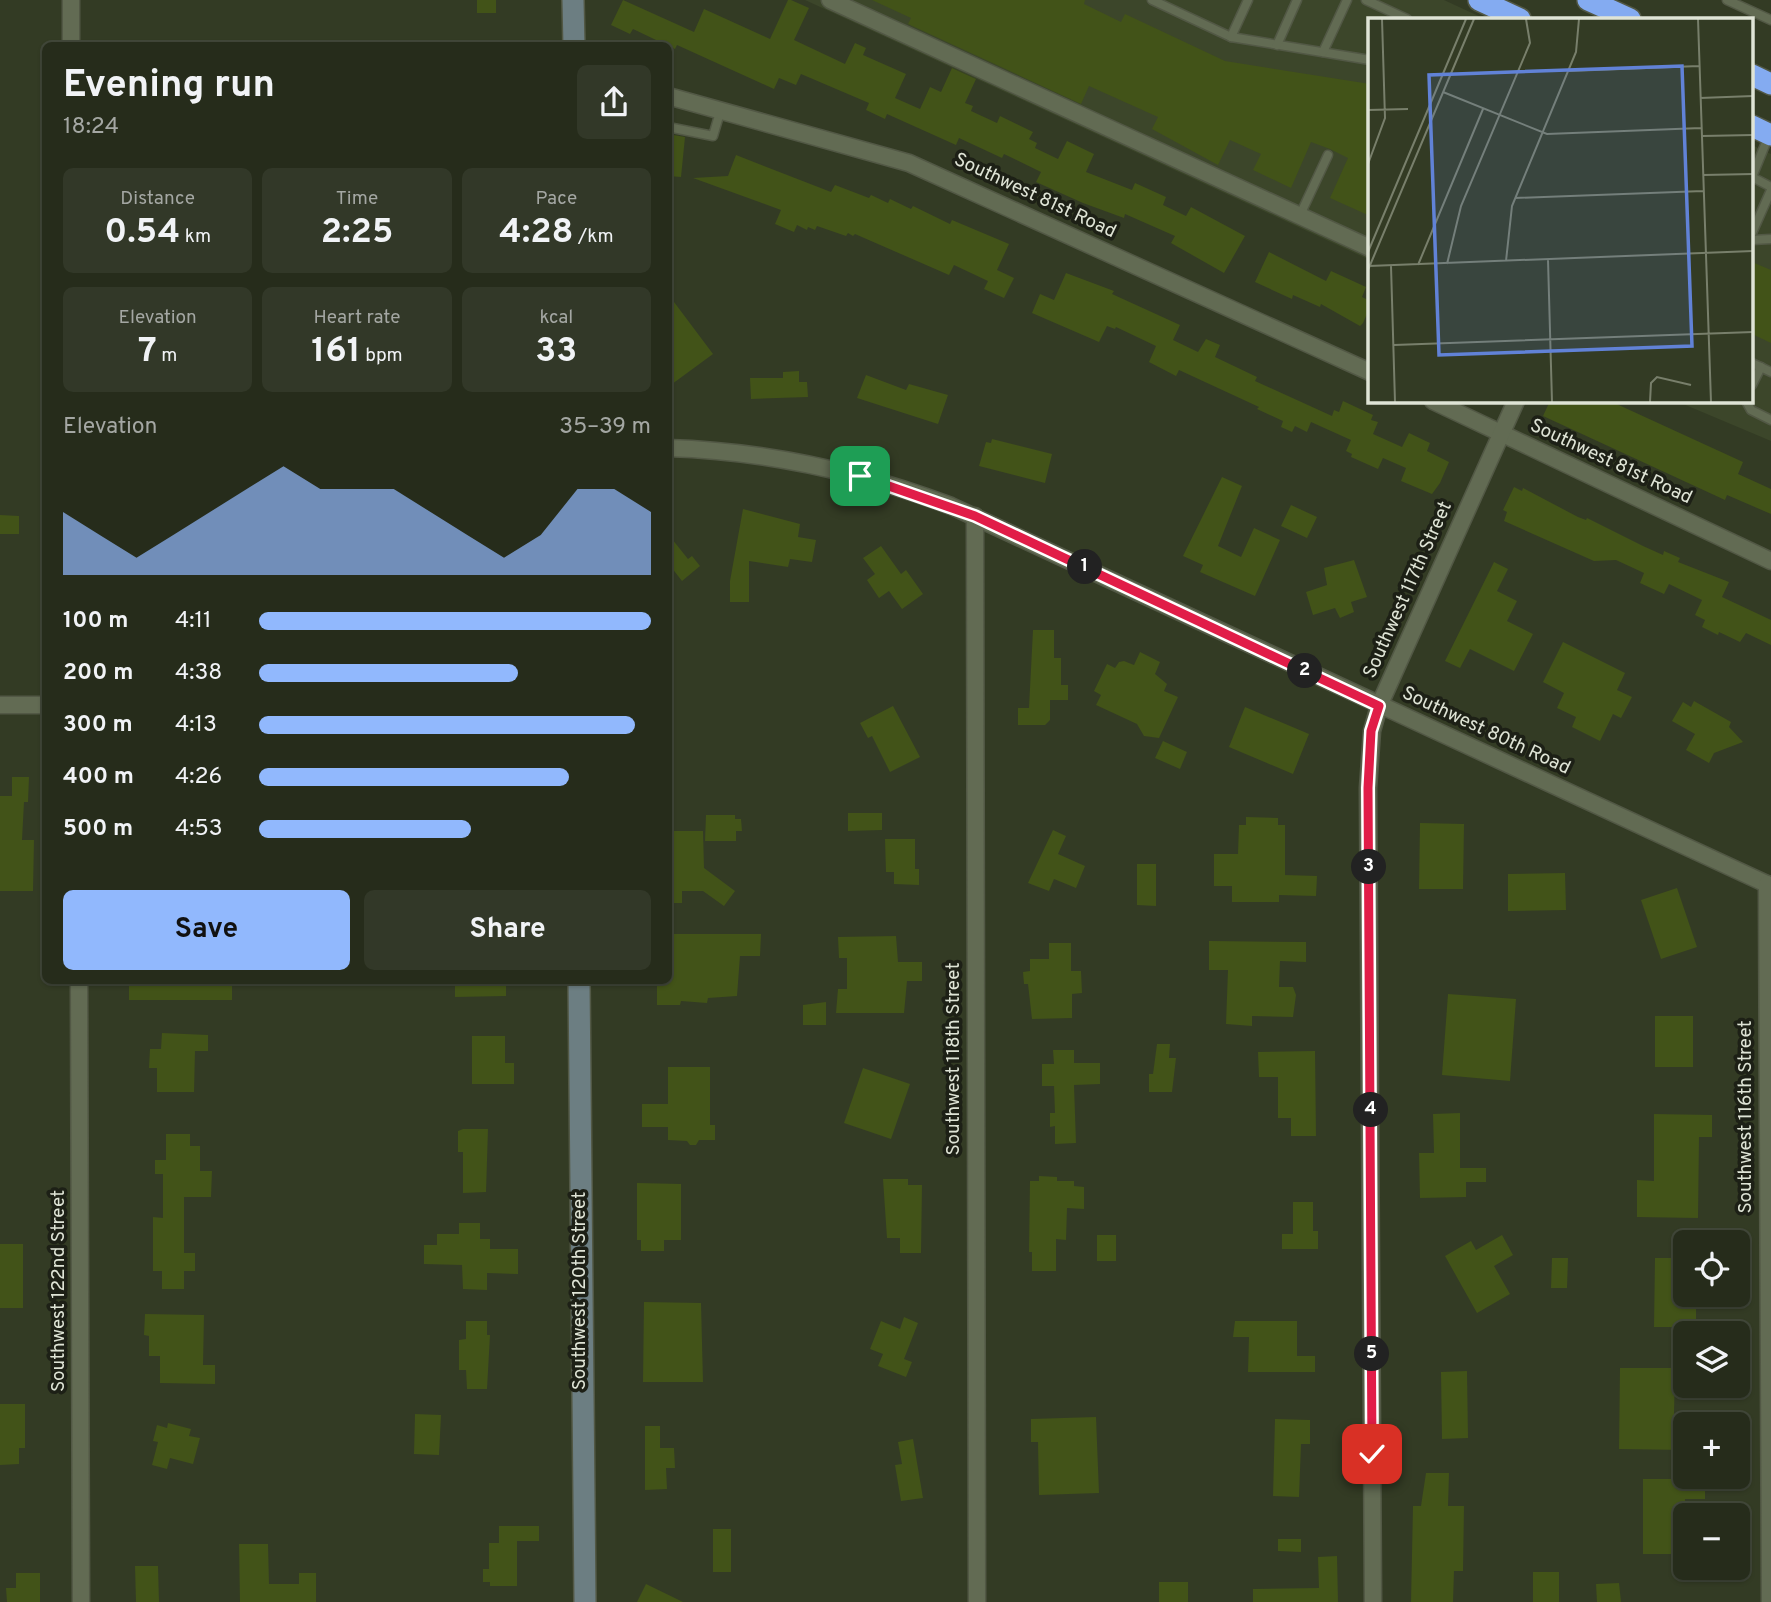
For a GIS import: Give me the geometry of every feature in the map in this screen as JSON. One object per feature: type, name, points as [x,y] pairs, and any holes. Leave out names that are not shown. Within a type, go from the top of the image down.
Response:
[{"type":"highway","points":[[1479,0],[1518,18]]},
{"type":"highway","points":[[1588,0],[1628,18]]},
{"type":"street","points":[[71,0],[71,42]]},
{"type":"street","points":[[573,0],[574,42]]},
{"type":"street","points":[[830,0],[1368,247]]},
{"type":"street","name":"Southwest 81st Road","points":[[672,97],[864,149],[935,174],[1368,371]]},
{"type":"street","name":"Southwest 81st Road","points":[[1435,402],[1771,561]]},
{"type":"street","name":"Southwest 117th Street","points":[[1373,1602],[1368,788],[1371,731],[1379,706],[1516,402]]},
{"type":"street","name":"Southwest 80th Road","points":[[672,448],[741,454],[847,474],[926,496],[975,516],[1769,885]]},
{"type":"street","name":"Southwest 118th Street","points":[[975,516],[977,1602]]},
{"type":"street","points":[[0,705],[42,705]]},
{"type":"street","name":"Southwest 116th Street","points":[[1769,885],[1770,1602]]},
{"type":"street","name":"Southwest 122nd Street","points":[[79,984],[81,1602]]},
{"type":"street","name":"Southwest 120th Street","points":[[579,984],[580,1406],[585,1602]]},
{"type":"lane","points":[[1152,0],[1231,37],[1368,60]]},
{"type":"lane","points":[[1231,37],[1248,0]]},
{"type":"lane","points":[[1277,45],[1297,0]]},
{"type":"lane","points":[[1323,52],[1347,0]]},
{"type":"lane","points":[[1366,0],[1405,18]]},
{"type":"lane","points":[[1727,0],[1771,20]]},
{"type":"lane","points":[[672,128],[713,136],[722,109]]},
{"type":"lane","points":[[1754,170],[1764,132]]},
{"type":"lane","points":[[1300,215],[1328,155]]},
{"type":"lane","points":[[1754,178],[1771,188],[1754,228]]},
{"type":"lane","points":[[1756,365],[1771,372]]},
{"type":"lane","points":[[1747,402],[1751,410],[1771,420]]},
{"type":"shaded area","points":[[805,0],[1444,0],[1483,18],[1368,18],[1368,259]]},
{"type":"shaded area","points":[[1754,146],[1771,154],[1771,441],[1678,402],[1754,402]]},
{"type":"building","points":[[477,0],[496,0],[496,13],[477,13]]},
{"type":"building","points":[[623,0],[694,32],[704,9],[770,39],[788,0],[791,0],[809,8],[794,40],[845,64],[855,43],[866,48],[863,55],[906,74],[895,98],[920,109],[930,87],[941,92],[952,68],[976,79],[965,103],[973,106],[971,111],[997,123],[1000,116],[1033,132],[1029,139],[1037,143],[1035,148],[1058,159],[1067,141],[1094,154],[1086,172],[1132,190],[1135,183],[1166,197],[1163,205],[1186,216],[1191,207],[1245,236],[1224,273],[1171,243],[1175,236],[1125,214],[1124,218],[1083,203],[1036,182],[1041,172],[1004,154],[1002,158],[959,138],[956,145],[887,114],[885,119],[866,110],[869,103],[801,74],[796,85],[779,78],[774,89],[677,45],[675,49],[672,48],[672,42],[660,42],[633,29],[630,34],[611,25]]},
{"type":"building","points":[[872,0],[1085,0],[1084,4],[1121,22],[1125,14],[1225,61],[1368,84],[1368,215],[1330,198],[1348,158],[1330,149],[1311,142],[1291,188],[1253,170],[1261,154],[1230,140],[1218,165],[1152,129],[1158,117],[1089,86],[1081,104],[908,24],[911,18]]},
{"type":"building","points":[[672,135],[685,137],[681,177],[672,176]]},
{"type":"building","points":[[736,155],[831,192],[835,185],[869,198],[871,195],[888,203],[890,199],[911,209],[913,206],[950,224],[952,220],[1009,244],[997,270],[1014,278],[1004,298],[984,289],[988,281],[954,265],[949,275],[855,234],[853,236],[848,233],[846,236],[817,226],[815,230],[808,227],[807,230],[797,225],[794,232],[775,224],[781,210],[693,178],[728,176]]},
{"type":"building","points":[[1269,252],[1326,281],[1331,271],[1366,287],[1362,297],[1368,300],[1368,312],[1360,326],[1321,304],[1320,307],[1293,295],[1292,299],[1255,282]]},
{"type":"building","points":[[1754,263],[1771,270],[1771,343],[1754,335]]},
{"type":"building","points":[[1066,273],[1114,291],[1112,294],[1180,325],[1173,340],[1198,352],[1206,339],[1220,345],[1215,357],[1257,377],[1255,381],[1332,416],[1334,410],[1339,412],[1343,401],[1373,415],[1371,420],[1378,422],[1373,434],[1402,447],[1409,433],[1430,443],[1427,451],[1449,462],[1440,483],[1432,494],[1401,481],[1406,468],[1383,458],[1378,469],[1351,457],[1352,454],[1346,451],[1351,440],[1311,422],[1307,432],[1295,426],[1292,432],[1281,427],[1283,421],[1257,409],[1259,407],[1179,370],[1176,376],[1149,362],[1156,346],[1116,327],[1107,326],[1099,342],[1032,313],[1040,294],[1054,300]]},
{"type":"building","points":[[672,299],[713,354],[672,384]]},
{"type":"building","points":[[799,371],[799,382],[807,382],[808,397],[751,399],[750,378],[783,378],[783,372]]},
{"type":"building","points":[[866,375],[906,390],[909,384],[948,395],[938,424],[857,398]]},
{"type":"building","points":[[1550,402],[1612,402],[1743,462],[1738,474],[1771,489],[1771,514],[1727,495],[1725,500],[1543,416]]},
{"type":"building","points":[[992,439],[1052,454],[1045,483],[979,466],[986,442],[991,443]]},
{"type":"building","points":[[1222,477],[1242,486],[1218,546],[1241,557],[1254,528],[1280,540],[1255,596],[1200,572],[1203,565],[1183,556]]},
{"type":"building","points":[[1514,487],[1522,491],[1523,488],[1578,517],[1587,518],[1663,555],[1664,551],[1680,558],[1678,562],[1729,582],[1722,597],[1771,620],[1771,645],[1746,633],[1740,642],[1719,632],[1718,635],[1702,627],[1705,620],[1695,615],[1702,600],[1669,584],[1664,594],[1640,583],[1644,573],[1616,560],[1594,561],[1504,521],[1507,512],[1503,510]]},
{"type":"building","points":[[1291,505],[1317,517],[1307,538],[1281,526]]},
{"type":"building","points":[[743,509],[800,524],[798,537],[816,540],[812,562],[790,559],[788,567],[749,561],[749,602],[730,602],[730,581]]},
{"type":"building","points":[[0,515],[19,516],[19,534],[0,534]]},
{"type":"building","points":[[672,539],[688,559],[692,556],[700,566],[682,581],[672,568]]},
{"type":"building","points":[[881,546],[901,574],[906,570],[923,594],[902,609],[889,591],[879,598],[867,580],[875,574],[863,558]]},
{"type":"building","points":[[1354,560],[1367,597],[1351,602],[1354,612],[1340,618],[1335,608],[1313,615],[1306,592],[1327,585],[1324,568]]},
{"type":"building","points":[[1494,562],[1508,569],[1497,591],[1517,601],[1507,621],[1533,634],[1514,671],[1470,649],[1460,668],[1445,661]]},
{"type":"building","points":[[1033,630],[1054,630],[1054,658],[1061,658],[1061,685],[1068,685],[1068,700],[1050,700],[1050,720],[1045,725],[1018,725],[1018,708],[1029,708]]},
{"type":"building","points":[[1563,642],[1625,673],[1617,690],[1632,697],[1621,718],[1613,714],[1600,741],[1572,727],[1576,717],[1557,708],[1564,693],[1543,682]]},
{"type":"building","points":[[1140,652],[1160,662],[1155,674],[1167,684],[1164,691],[1178,697],[1159,738],[1144,736],[1137,724],[1096,705],[1101,695],[1094,691],[1107,664],[1115,668],[1119,662],[1124,661],[1134,665]]},
{"type":"building","points":[[1694,701],[1731,722],[1729,727],[1743,742],[1714,753],[1709,763],[1686,750],[1695,734],[1672,721],[1683,702],[1691,707]]},
{"type":"building","points":[[893,706],[920,757],[890,772],[872,736],[868,738],[860,723]]},
{"type":"building","points":[[1245,707],[1309,734],[1293,774],[1229,747]]},
{"type":"building","points":[[1163,741],[1187,752],[1180,769],[1155,758]]},
{"type":"building","points":[[12,777],[29,777],[28,802],[24,802],[22,840],[34,840],[33,891],[0,891],[0,796],[12,796]]},
{"type":"building","points":[[848,813],[882,813],[882,830],[848,831]]},
{"type":"building","points":[[706,815],[735,815],[735,819],[741,819],[742,831],[736,831],[736,841],[705,841]]},
{"type":"building","points":[[1246,817],[1278,818],[1278,825],[1285,825],[1285,875],[1317,876],[1316,896],[1279,895],[1279,902],[1232,902],[1232,886],[1214,886],[1214,854],[1238,854],[1239,825],[1246,825]]},
{"type":"building","points":[[1420,823],[1464,824],[1463,889],[1419,889]]},
{"type":"building","points":[[1053,830],[1066,836],[1058,854],[1085,866],[1076,888],[1054,879],[1049,891],[1028,883]]},
{"type":"building","points":[[672,831],[703,831],[704,868],[735,891],[724,906],[703,891],[682,891],[682,903],[672,903]]},
{"type":"building","points":[[885,839],[915,839],[915,869],[919,869],[919,885],[894,884],[894,872],[886,872]]},
{"type":"building","points":[[1137,864],[1156,864],[1156,906],[1137,905]]},
{"type":"building","points":[[1565,873],[1566,910],[1508,911],[1508,874]]},
{"type":"building","points":[[1677,888],[1697,947],[1661,959],[1641,900]]},
{"type":"building","points":[[672,934],[761,934],[760,956],[740,956],[737,996],[708,998],[707,1003],[681,1001],[680,1005],[657,1005],[657,984],[672,984]]},
{"type":"building","points":[[896,936],[898,962],[922,962],[922,981],[907,981],[904,1013],[836,1013],[838,989],[847,989],[847,958],[839,958],[838,937]]},
{"type":"building","points":[[1209,941],[1306,942],[1306,962],[1280,961],[1279,987],[1293,987],[1296,995],[1293,1017],[1252,1016],[1252,1026],[1226,1024],[1228,970],[1209,970]]},
{"type":"building","points":[[1049,943],[1071,943],[1071,971],[1081,971],[1082,993],[1072,994],[1072,1018],[1032,1019],[1028,984],[1024,984],[1023,972],[1030,971],[1030,959],[1049,959]]},
{"type":"building","points":[[129,984],[232,984],[232,1000],[129,1000]]},
{"type":"building","points":[[455,984],[506,984],[506,996],[455,997]]},
{"type":"building","points":[[1448,994],[1516,999],[1510,1081],[1442,1075]]},
{"type":"building","points":[[826,1002],[826,1025],[803,1025],[803,1005]]},
{"type":"building","points":[[1655,1016],[1693,1016],[1693,1067],[1655,1067]]},
{"type":"building","points":[[162,1033],[208,1035],[208,1051],[195,1051],[194,1092],[157,1092],[157,1068],[149,1068],[150,1049],[161,1049]]},
{"type":"building","points":[[472,1036],[505,1036],[505,1063],[514,1063],[514,1084],[472,1084]]},
{"type":"building","points":[[1157,1044],[1170,1044],[1169,1058],[1176,1058],[1172,1092],[1149,1092],[1149,1074],[1153,1074]]},
{"type":"building","points":[[1053,1050],[1074,1050],[1074,1063],[1100,1063],[1100,1084],[1074,1085],[1076,1143],[1055,1144],[1055,1126],[1050,1127],[1050,1113],[1055,1113],[1054,1086],[1042,1086],[1042,1064],[1054,1064]]},
{"type":"building","points":[[1315,1051],[1316,1136],[1291,1136],[1291,1118],[1278,1118],[1278,1077],[1259,1077],[1258,1052]]},
{"type":"building","points":[[668,1067],[710,1067],[710,1125],[715,1125],[715,1140],[699,1140],[696,1145],[690,1145],[687,1141],[668,1140],[668,1127],[642,1127],[642,1104],[668,1104]]},
{"type":"building","points":[[863,1068],[910,1084],[891,1139],[844,1123]]},
{"type":"building","points":[[1460,1113],[1460,1168],[1486,1168],[1486,1182],[1466,1182],[1466,1197],[1420,1198],[1419,1153],[1434,1153],[1433,1114]]},
{"type":"building","points":[[1654,1114],[1712,1115],[1712,1137],[1699,1137],[1698,1218],[1637,1217],[1637,1180],[1654,1181]]},
{"type":"building","points":[[488,1129],[486,1192],[463,1193],[463,1152],[458,1152],[458,1131]]},
{"type":"building","points":[[166,1134],[190,1134],[190,1146],[200,1146],[200,1171],[212,1171],[211,1197],[184,1197],[184,1253],[195,1253],[195,1271],[184,1271],[184,1289],[162,1289],[162,1271],[153,1271],[153,1217],[163,1218],[163,1174],[155,1174],[155,1160],[166,1160]]},
{"type":"building","points":[[1039,1176],[1057,1177],[1057,1181],[1074,1181],[1074,1186],[1084,1187],[1084,1209],[1067,1208],[1066,1240],[1056,1239],[1056,1271],[1032,1271],[1032,1252],[1029,1252],[1030,1181],[1039,1181]]},
{"type":"building","points":[[883,1179],[908,1179],[908,1185],[922,1185],[921,1253],[900,1253],[900,1238],[887,1238]]},
{"type":"building","points":[[637,1183],[681,1184],[681,1240],[664,1240],[664,1251],[641,1251],[641,1240],[637,1240]]},
{"type":"building","points":[[1293,1202],[1313,1202],[1313,1231],[1318,1231],[1318,1249],[1282,1249],[1282,1234],[1293,1234]]},
{"type":"building","points":[[459,1223],[480,1223],[480,1239],[490,1239],[490,1249],[518,1249],[518,1274],[487,1273],[487,1290],[463,1289],[462,1265],[424,1264],[424,1245],[437,1245],[437,1234],[459,1234]]},
{"type":"building","points":[[1097,1235],[1116,1235],[1116,1261],[1097,1261]]},
{"type":"building","points":[[1502,1235],[1513,1255],[1494,1266],[1510,1294],[1477,1313],[1445,1256],[1471,1241],[1476,1250]]},
{"type":"building","points":[[0,1244],[23,1244],[23,1308],[0,1308]]},
{"type":"building","points":[[1552,1258],[1568,1258],[1567,1288],[1551,1288]]},
{"type":"building","points":[[1655,1258],[1673,1258],[1673,1307],[1696,1307],[1696,1321],[1673,1321],[1673,1327],[1654,1327]]},
{"type":"building","points":[[644,1302],[701,1303],[703,1382],[643,1382]]},
{"type":"building","points":[[145,1314],[204,1315],[203,1365],[215,1365],[215,1384],[160,1383],[160,1356],[149,1356],[149,1336],[144,1335]]},
{"type":"building","points":[[904,1317],[918,1323],[904,1359],[912,1362],[906,1377],[878,1366],[883,1354],[870,1349],[881,1321],[900,1329]]},
{"type":"building","points":[[466,1321],[487,1321],[487,1335],[490,1335],[487,1389],[467,1389],[466,1370],[459,1370],[459,1340],[466,1339]]},
{"type":"building","points":[[1235,1321],[1297,1321],[1297,1356],[1315,1356],[1315,1372],[1248,1372],[1249,1337],[1233,1337]]},
{"type":"building","points":[[1620,1368],[1673,1368],[1673,1450],[1619,1449]]},
{"type":"building","points":[[1467,1371],[1468,1438],[1442,1439],[1441,1372]]},
{"type":"building","points":[[0,1404],[25,1404],[25,1448],[19,1448],[19,1464],[0,1465]]},
{"type":"building","points":[[415,1414],[441,1415],[439,1455],[414,1454]]},
{"type":"building","points":[[1096,1417],[1099,1493],[1039,1495],[1038,1442],[1031,1442],[1031,1419]]},
{"type":"building","points":[[1275,1419],[1310,1420],[1310,1444],[1301,1444],[1299,1497],[1273,1496]]},
{"type":"building","points":[[168,1423],[191,1429],[189,1436],[200,1438],[193,1464],[170,1458],[167,1469],[152,1465],[158,1442],[153,1441],[157,1425],[167,1428]]},
{"type":"building","points":[[645,1426],[660,1426],[660,1448],[674,1448],[675,1468],[666,1468],[667,1489],[645,1490]]},
{"type":"building","points":[[913,1439],[923,1498],[901,1501],[895,1465],[902,1464],[898,1442]]},
{"type":"building","points":[[1426,1473],[1449,1473],[1448,1506],[1464,1506],[1463,1571],[1454,1571],[1453,1602],[1411,1602],[1413,1506],[1421,1506]]},
{"type":"building","points":[[1643,1479],[1673,1479],[1673,1489],[1705,1489],[1705,1499],[1685,1499],[1685,1503],[1673,1503],[1673,1554],[1643,1554]]},
{"type":"building","points":[[499,1526],[539,1526],[539,1541],[517,1541],[517,1586],[490,1586],[490,1582],[483,1582],[483,1569],[489,1569],[489,1543],[499,1543]]},
{"type":"building","points":[[713,1529],[731,1529],[731,1572],[713,1572]]},
{"type":"building","points":[[1278,1539],[1301,1539],[1301,1552],[1278,1551]]},
{"type":"building","points":[[239,1544],[268,1544],[269,1584],[299,1584],[299,1573],[316,1573],[316,1602],[240,1602]]},
{"type":"building","points":[[1337,1556],[1338,1602],[1253,1602],[1253,1589],[1319,1588],[1318,1557]]},
{"type":"building","points":[[135,1566],[158,1566],[159,1602],[136,1602]]},
{"type":"building","points":[[1533,1572],[1559,1572],[1559,1602],[1533,1602]]},
{"type":"building","points":[[16,1573],[40,1573],[40,1602],[7,1602],[6,1588],[16,1588]]},
{"type":"building","points":[[1159,1582],[1188,1582],[1188,1602],[1159,1602]]},
{"type":"building","points":[[1619,1583],[1621,1602],[1597,1602],[1596,1584]]},
{"type":"building","points":[[646,1584],[683,1602],[637,1602]]},
{"type":"route","points":[[860,476],[926,496],[975,516],[1379,706],[1371,731],[1368,788],[1372,1454]]}]
